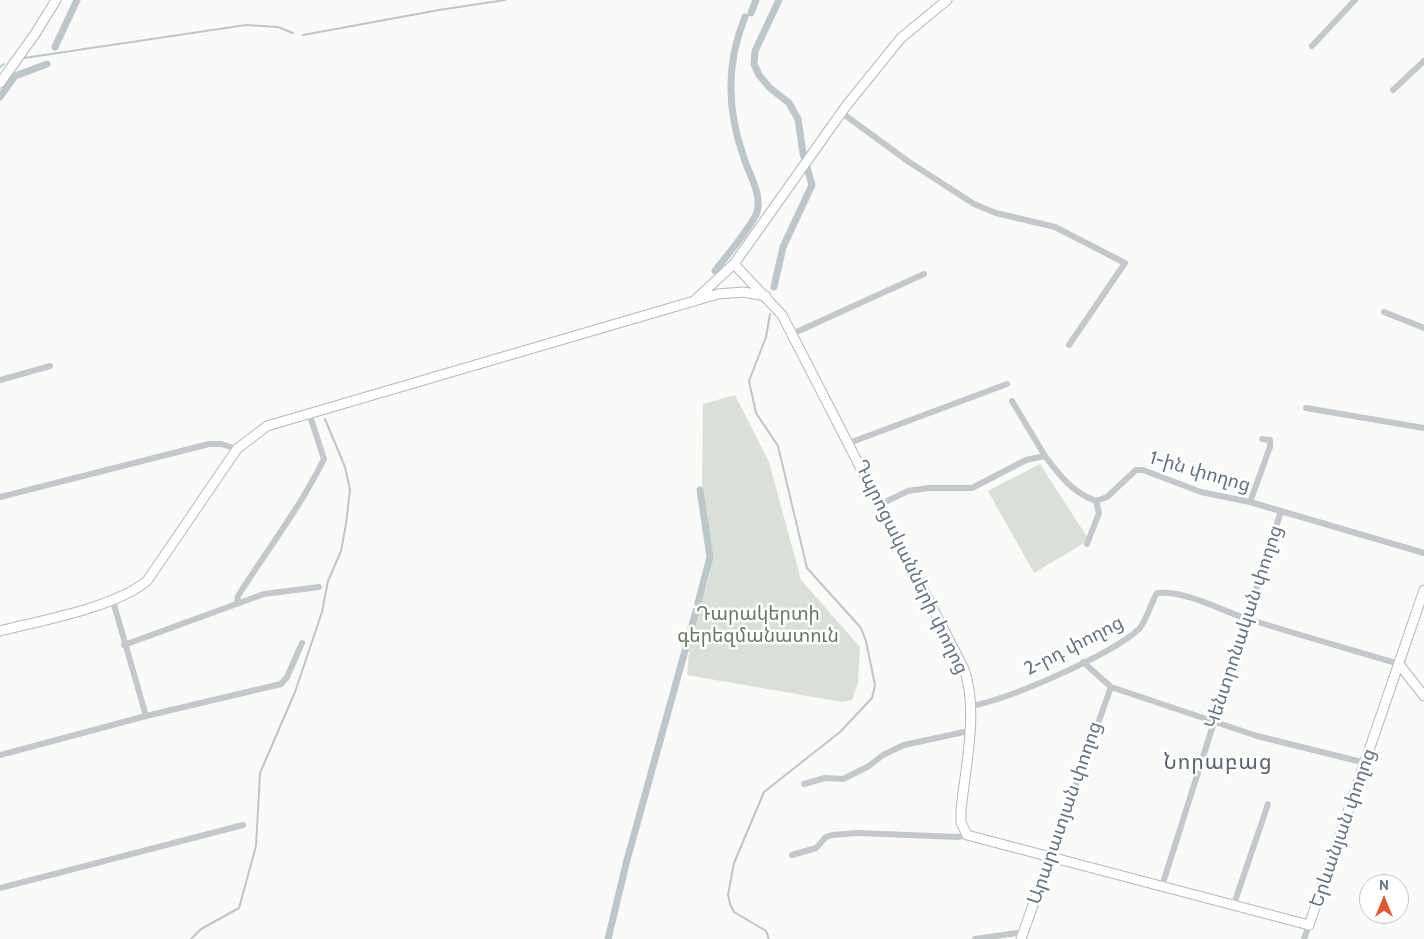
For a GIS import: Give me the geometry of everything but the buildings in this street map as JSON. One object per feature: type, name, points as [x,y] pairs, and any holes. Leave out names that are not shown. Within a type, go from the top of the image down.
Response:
[{"type":"main road","points":[[0,83],[35,34],[56,0]]},
{"type":"main road","points":[[693,301],[734,264],[842,113],[901,38],[947,0]]},
{"type":"main road","name":"Դպրոցականների փողոց","points":[[734,264],[782,315],[881,504],[964,669],[969,687],[971,706],[961,811],[962,822],[968,835]]},
{"type":"main road","points":[[0,631],[113,600],[133,592],[147,581],[237,449],[267,426],[718,294],[743,292],[766,296]]},
{"type":"main road","name":"Երևանյան փողոց","points":[[1050,857],[1309,925],[1424,590]]},
{"type":"main road","points":[[1399,664],[1424,696]]},
{"type":"main road","points":[[968,835],[1050,857]]},
{"type":"main road","name":"Արարատյան փողոց","points":[[1023,936],[1050,857]]},
{"type":"street","points":[[1312,46],[1355,0]]},
{"type":"street","points":[[1393,90],[1424,61]]},
{"type":"street","points":[[842,113],[909,162],[974,204],[996,213],[1055,227],[1125,263],[1069,345]]},
{"type":"street","points":[[792,334],[924,274]]},
{"type":"street","points":[[1384,312],[1424,328]]},
{"type":"street","points":[[0,380],[50,366]]},
{"type":"street","points":[[849,443],[1007,384]]},
{"type":"street","points":[[1012,400],[1045,456],[1071,487],[1084,497],[1096,501],[1099,513],[1087,544]]},
{"type":"street","points":[[1306,408],[1424,428]]},
{"type":"street","points":[[237,604],[238,596],[295,512],[324,460],[308,413]]},
{"type":"street","points":[[1250,502],[1270,447],[1270,440],[1262,439]]},
{"type":"street","points":[[0,497],[209,444],[221,444],[237,449]]},
{"type":"street","points":[[881,504],[908,491],[928,488],[972,488],[1026,460],[1045,456]]},
{"type":"street","name":"1-ին փողոց","points":[[1096,501],[1107,497],[1136,470],[1154,473],[1201,492],[1250,502],[1424,552]]},
{"type":"street","name":"Կենտրոնական փողոց","points":[[1162,886],[1281,511]]},
{"type":"street","points":[[124,645],[264,594],[319,587]]},
{"type":"street","name":"2-րդ փողոց","points":[[971,706],[1041,682],[1110,649],[1139,629],[1157,593],[1167,593],[1194,600],[1246,618],[1399,664]]},
{"type":"street","points":[[113,600],[124,645],[146,716]]},
{"type":"street","points":[[0,755],[146,716],[281,684],[287,677],[302,643]]},
{"type":"street","points":[[1083,662],[1110,687],[1257,736],[1366,763]]},
{"type":"street","name":"Արարատյան փողոց","points":[[1050,857],[1110,687]]},
{"type":"street","points":[[804,784],[825,778],[843,779],[868,766],[883,754],[904,745],[969,732]]},
{"type":"street","points":[[1234,904],[1268,804]]},
{"type":"street","points":[[0,888],[243,825]]},
{"type":"street","points":[[792,855],[816,848],[826,837],[832,835],[858,833],[958,837],[968,835]]},
{"type":"street","points":[[1304,939],[1309,925]]},
{"type":"street","points":[[975,939],[1023,936]]},
{"type":"green space","name":"Դարակերտի գերեզմանատուն","points":[[735,395],[769,462],[801,580],[860,647],[858,683],[852,700],[842,702],[687,675],[690,640],[709,578],[713,554],[702,484],[703,404]]},
{"type":"green space","points":[[1040,464],[1089,540],[1034,573],[988,491]]},
{"type":"waterway","points":[[55,47],[77,0]]},
{"type":"waterway","points":[[303,35],[505,0]]},
{"type":"waterway","points":[[751,13],[756,0]]},
{"type":"waterway","points":[[774,287],[783,247],[812,185],[803,153],[798,119],[789,103],[770,88],[759,75],[754,64],[755,51],[779,0]]},
{"type":"waterway","points":[[715,271],[750,225],[757,212],[758,205],[754,184],[738,140],[732,105],[731,87],[734,52],[745,17]]},
{"type":"waterway","points":[[24,58],[246,25],[278,27],[293,33]]},
{"type":"waterway","points":[[0,67],[4,64]]},
{"type":"waterway","points":[[0,97],[15,76],[47,64]]},
{"type":"waterway","points":[[769,939],[766,931],[734,912],[730,904],[728,895],[734,863],[764,792],[840,732],[872,698],[875,685],[866,641],[861,628],[807,568],[778,446],[756,413],[749,381],[766,337],[770,314]]},
{"type":"waterway","points":[[191,939],[201,929],[239,908],[256,846],[260,773],[295,692],[322,612],[328,581],[341,551],[350,490],[345,467],[325,419]]},
{"type":"waterway","points":[[698,603],[710,557],[700,490]]},
{"type":"waterway","points":[[608,939],[627,860],[696,611]]},
{"type":"district","name":"Նորաբաց","points":[[1218,763]]}]
